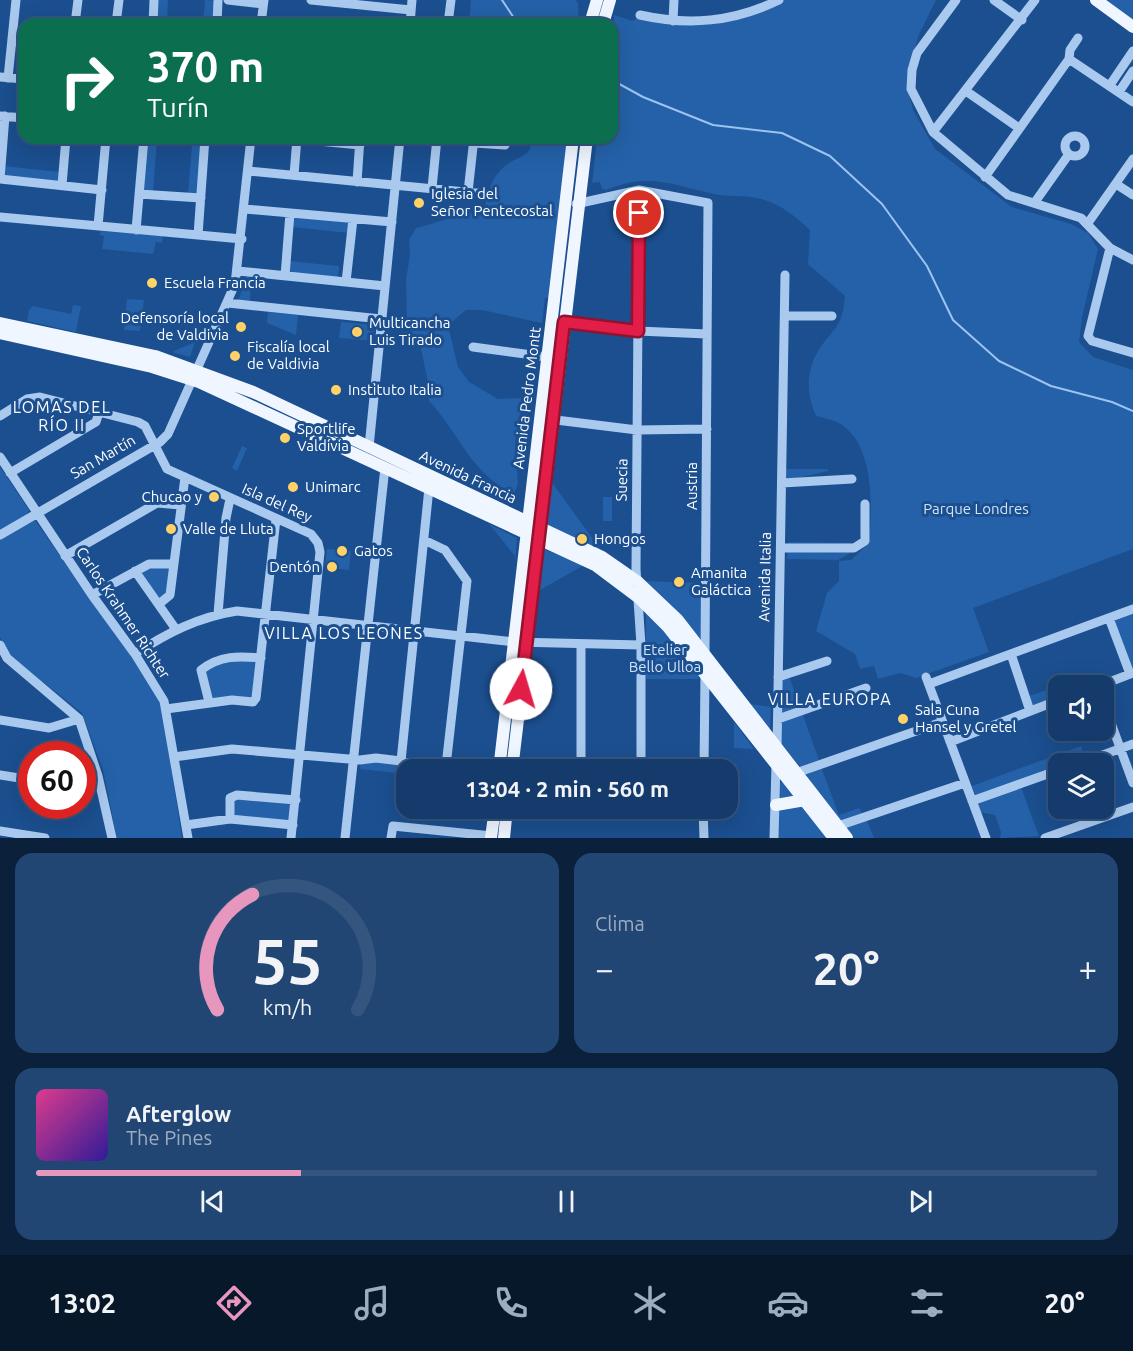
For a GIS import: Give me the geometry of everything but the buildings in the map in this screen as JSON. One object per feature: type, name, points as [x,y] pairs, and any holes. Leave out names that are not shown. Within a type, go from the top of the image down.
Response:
[{"type":"main road","points":[[592,18],[597,0]]},
{"type":"main road","points":[[604,18],[609,0]]},
{"type":"main road","points":[[1096,0],[1133,27]]},
{"type":"main road","name":"Avenida Pedro Montt","points":[[502,759],[539,533],[546,419],[547,357],[558,322],[564,204],[572,144]]},
{"type":"main road","name":"Avenida Pedro Montt","points":[[513,759],[527,528],[546,419],[558,322],[585,144]]},
{"type":"main road","name":"Avenida Francia","points":[[0,323],[34,336],[152,367],[193,374],[354,446],[385,467],[435,486],[539,533],[602,556],[638,582],[677,619],[777,747],[836,832]]},
{"type":"main road","name":"Avenida Francia","points":[[0,333],[34,336]]},
{"type":"main road","name":"Avenida Francia","points":[[354,446],[369,447],[435,486]]},
{"type":"main road","name":"Avenida Francia","points":[[539,533],[595,565],[639,598],[668,627],[705,672],[805,800],[836,832],[847,838]]},
{"type":"main road","points":[[776,805],[805,800]]},
{"type":"main road","points":[[497,819],[500,837]]},
{"type":"main road","points":[[500,837],[504,819]]},
{"type":"street","points":[[4,77],[12,41],[16,0]]},
{"type":"street","points":[[76,18],[78,0]]},
{"type":"street","points":[[117,18],[119,0]]},
{"type":"street","points":[[153,18],[154,0]]},
{"type":"street","points":[[217,18],[218,0]]},
{"type":"street","points":[[228,0],[264,2],[262,18]]},
{"type":"street","points":[[311,0],[411,5]]},
{"type":"street","points":[[449,18],[451,0]]},
{"type":"street","points":[[673,21],[674,0]]},
{"type":"street","points":[[640,15],[696,23],[715,20],[779,0]]},
{"type":"street","points":[[956,0],[917,53],[912,70],[911,89],[933,132],[1008,195],[1082,218],[1110,248],[1133,260]]},
{"type":"street","points":[[994,0],[1022,20]]},
{"type":"street","points":[[933,132],[1022,20],[1035,0]]},
{"type":"street","points":[[985,177],[1069,59],[1070,50],[1078,38]]},
{"type":"street","points":[[12,41],[18,42]]},
{"type":"street","points":[[1110,85],[1133,51]]},
{"type":"street","points":[[1069,59],[1133,102]]},
{"type":"street","points":[[1119,92],[1133,70],[1124,64]]},
{"type":"street","points":[[966,91],[1019,128]]},
{"type":"street","points":[[18,117],[3,116],[0,179],[102,190]]},
{"type":"street","points":[[62,185],[65,144]]},
{"type":"street","points":[[98,226],[106,144]]},
{"type":"street","points":[[136,230],[143,144]]},
{"type":"street","points":[[198,235],[206,144]]},
{"type":"street","name":"San Martín","points":[[0,535],[155,444],[171,428],[193,374],[228,303],[238,272],[250,144]]},
{"type":"street","points":[[294,175],[297,144]]},
{"type":"street","points":[[357,182],[360,144]]},
{"type":"street","points":[[369,447],[399,144]]},
{"type":"street","points":[[432,188],[436,144]]},
{"type":"street","points":[[468,192],[474,144]]},
{"type":"street","points":[[499,144],[505,145]]},
{"type":"street","points":[[1035,202],[1069,154]]},
{"type":"street","points":[[1088,223],[1133,159]]},
{"type":"street","points":[[248,171],[486,194]]},
{"type":"street","points":[[1116,184],[1133,195]]},
{"type":"street","points":[[564,204],[639,190]]},
{"type":"street","name":"Austria","points":[[639,190],[708,203],[704,759]]},
{"type":"street","name":"Suecia","points":[[639,190],[638,582],[641,645],[641,759]]},
{"type":"street","points":[[139,194],[201,198]]},
{"type":"street","points":[[245,209],[392,222]]},
{"type":"street","points":[[285,276],[290,213]]},
{"type":"street","points":[[0,217],[242,239]]},
{"type":"street","points":[[346,282],[353,219]]},
{"type":"street","points":[[1110,248],[1088,336],[1092,341],[1133,353]]},
{"type":"street","points":[[238,272],[385,286]]},
{"type":"street","name":"Avenida Italia","points":[[774,838],[785,276]]},
{"type":"street","points":[[228,303],[381,319]]},
{"type":"street","points":[[785,316],[832,316]]},
{"type":"street","points":[[558,322],[638,331],[707,334]]},
{"type":"street","points":[[473,347],[547,357]]},
{"type":"street","name":"Isla del Rey","points":[[0,417],[35,397],[138,422],[145,426],[167,469],[311,534],[320,546],[291,838]]},
{"type":"street","points":[[10,473],[96,422],[99,412]]},
{"type":"street","points":[[546,419],[638,430],[707,429]]},
{"type":"street","name":"Carlos Krahmer Richter","points":[[0,457],[92,596],[135,654],[161,696],[166,709],[188,838]]},
{"type":"street","points":[[345,838],[385,467]]},
{"type":"street","points":[[159,604],[170,595],[185,477]]},
{"type":"street","points":[[782,483],[852,479]]},
{"type":"street","points":[[401,759],[424,540],[435,486]]},
{"type":"street","points":[[218,614],[226,518],[230,499]]},
{"type":"street","points":[[65,556],[157,503],[181,505]]},
{"type":"street","points":[[781,548],[854,548],[860,546],[865,541],[865,504]]},
{"type":"street","points":[[166,709],[209,702],[253,702],[256,698],[276,519]]},
{"type":"street","points":[[424,540],[445,550],[467,581],[447,759]]},
{"type":"street","points":[[92,596],[149,564],[173,564]]},
{"type":"street","points":[[135,571],[175,628]]},
{"type":"street","points":[[986,838],[928,680],[1011,654],[1133,609]]},
{"type":"street","points":[[135,654],[175,628],[218,614],[237,611],[520,642],[641,645]]},
{"type":"street","points":[[1109,618],[1131,673],[1114,680]]},
{"type":"street","points":[[581,759],[582,644]]},
{"type":"street","points":[[0,645],[3,659],[79,719],[98,776],[111,836],[100,838]]},
{"type":"street","points":[[1011,654],[1030,711]]},
{"type":"street","points":[[209,702],[201,670],[212,662],[235,656],[261,658]]},
{"type":"street","points":[[778,677],[827,661]]},
{"type":"street","points":[[778,719],[866,688]]},
{"type":"street","points":[[950,742],[1048,704]]},
{"type":"street","points":[[0,720],[49,728],[79,719]]},
{"type":"street","points":[[796,773],[942,722]]},
{"type":"street","points":[[1114,732],[1133,783]]},
{"type":"street","points":[[1109,753],[1133,744]]},
{"type":"street","points":[[174,757],[232,749],[396,761]]},
{"type":"street","points":[[972,801],[1048,774]]},
{"type":"street","points":[[0,775],[18,778]]},
{"type":"street","points":[[836,832],[965,783]]},
{"type":"street","points":[[230,819],[230,798],[237,795],[296,800]]},
{"type":"street","points":[[1045,838],[1133,807]]},
{"type":"street","points":[[186,825],[230,819],[292,825]]},
{"type":"street","points":[[703,819],[704,838]]},
{"type":"street","points":[[392,838],[393,826],[500,837]]},
{"type":"street","points":[[0,831],[45,838]]},
{"type":"green space","points":[[157,0],[168,0],[167,18],[156,18]]},
{"type":"green space","points":[[205,0],[217,1],[216,18],[204,18]]},
{"type":"green space","points":[[471,0],[575,0],[578,3],[579,18],[470,18]]},
{"type":"green space","name":"Parque Londres","points":[[779,0],[936,0],[919,34],[908,72],[908,91],[913,110],[935,149],[1012,207],[1071,224],[1088,233],[1098,249],[1082,318],[1079,342],[1093,357],[1133,370],[1133,549],[973,608],[989,652],[916,678],[900,673],[878,679],[874,666],[860,669],[855,654],[816,631],[827,593],[839,581],[839,561],[851,560],[869,543],[871,513],[869,479],[861,448],[853,435],[842,425],[816,416],[810,398],[809,380],[813,362],[822,345],[839,323],[845,296],[808,264],[810,230],[771,202],[751,197],[719,195],[660,182],[635,182],[606,190],[602,189],[600,182],[592,183],[596,144],[618,144],[618,18],[614,18],[614,15],[633,21],[640,15],[696,23]]},
{"type":"green space","points":[[1105,0],[1133,0],[1133,20]]},
{"type":"green space","points":[[147,144],[157,144],[153,193],[143,192]]},
{"type":"green space","points":[[532,144],[571,144],[553,297],[545,298],[542,323],[482,310],[466,310],[448,325],[458,367],[469,382],[498,399],[524,398],[515,441],[518,484],[514,494],[499,485],[476,464],[429,401],[429,387],[421,349],[407,323],[406,280],[410,255],[409,240],[416,228],[459,215],[485,212],[489,191],[498,173],[509,163],[528,152]]},
{"type":"green space","points":[[192,145],[202,146],[198,194],[188,194]]},
{"type":"green space","points":[[3,166],[61,172],[60,183],[3,177]]},
{"type":"green space","points":[[293,216],[350,222],[349,233],[292,227]]},
{"type":"green space","points":[[101,231],[163,236],[162,243],[156,242],[153,254],[102,249],[104,236],[99,235]]},
{"type":"green space","points":[[289,261],[339,266],[338,277],[288,274]]},
{"type":"green space","points":[[247,276],[251,276],[250,302],[238,301]]},
{"type":"green space","points":[[127,299],[144,300],[140,331],[124,330]]},
{"type":"green space","points":[[73,305],[81,306],[76,332],[27,321],[29,310],[33,306],[71,314]]},
{"type":"green space","points":[[268,312],[298,315],[296,335],[267,323]]},
{"type":"green space","name":"Multicancha Luis Tirado","points":[[341,322],[374,325],[373,341],[339,338]]},
{"type":"green space","points":[[195,342],[190,357],[172,352]]},
{"type":"green space","points":[[242,446],[247,448],[237,471],[232,468]]},
{"type":"green space","points":[[0,467],[29,510],[27,515],[0,530]]},
{"type":"green space","points":[[785,469],[828,469],[828,471],[785,481]]},
{"type":"green space","points":[[551,481],[600,549],[546,524]]},
{"type":"green space","points":[[603,497],[612,497],[612,521],[603,521]]},
{"type":"green space","points":[[34,519],[132,657],[161,703],[182,838],[117,838],[103,770],[96,751],[96,741],[92,741],[82,713],[8,654],[0,637],[0,538]]},
{"type":"green space","points":[[489,524],[517,538],[515,563],[515,556]]},
{"type":"green space","points":[[788,542],[855,543],[856,550],[838,560],[787,559]]},
{"type":"green space","points":[[541,548],[584,565],[535,593]]},
{"type":"green space","points":[[327,549],[351,551],[349,570],[325,567]]},
{"type":"green space","points":[[151,565],[167,565],[171,569],[168,595],[158,599],[140,574]]},
{"type":"green space","points":[[643,581],[702,583],[701,638],[696,640]]},
{"type":"green space","name":"Etelier Bello Ulloa","points":[[651,611],[700,675],[698,679],[646,679],[646,613]]},
{"type":"green space","points":[[1133,612],[1133,673],[1112,621]]},
{"type":"green space","points":[[234,658],[256,660],[255,695],[250,698],[214,700],[210,697],[206,672],[208,668]]},
{"type":"green space","points":[[789,676],[820,763],[801,768],[781,743],[783,679]]},
{"type":"green space","points":[[1048,690],[1048,701],[1032,706],[1029,696]]},
{"type":"green space","points":[[750,704],[771,707],[770,729]]},
{"type":"green space","points":[[734,722],[754,749],[734,748]]},
{"type":"green space","points":[[1081,746],[1083,753],[1062,753]]},
{"type":"green space","points":[[361,758],[396,762],[396,773],[360,769]]},
{"type":"green space","points":[[1048,758],[1048,770],[976,797],[972,786]]},
{"type":"green space","points":[[821,767],[839,815],[859,808],[862,813],[837,822],[805,773]]},
{"type":"green space","points":[[784,782],[830,838],[778,838],[780,783]]},
{"type":"green space","points":[[1021,787],[1039,836],[1000,838],[1001,832],[995,815],[980,812],[977,804]]},
{"type":"green space","points":[[239,797],[290,802],[288,822],[234,817],[232,801]]},
{"type":"green space","points":[[867,821],[874,838],[854,838],[846,827]]},
{"type":"waterway","points":[[502,0],[514,18]]},
{"type":"waterway","points":[[618,83],[643,97],[713,125],[782,133],[830,156],[882,204],[927,266],[953,320],[999,361],[1051,386],[1112,402],[1133,411]]},
{"type":"place","name":"Iglesia del Señor Pentecostal","points":[[419,203]]},
{"type":"place","name":"Escuela Francia","points":[[152,283]]},
{"type":"place","name":"Defensoría local de Valdivia","points":[[241,327]]},
{"type":"place","name":"Multicancha Luis Tirado","points":[[357,332]]},
{"type":"place","name":"Fiscalía local de Valdivia","points":[[235,356]]},
{"type":"place","name":"Instituto Italia","points":[[336,390]]},
{"type":"place","name":"Sportlife Valdivia","points":[[285,438]]},
{"type":"place","name":"Unimarc","points":[[293,487]]},
{"type":"place","name":"Chucao y","points":[[214,497]]},
{"type":"place","name":"Valle de Lluta","points":[[171,529]]},
{"type":"place","name":"Hongos","points":[[582,539]]},
{"type":"place","name":"Gatos","points":[[342,551]]},
{"type":"place","name":"Dentón","points":[[332,567]]},
{"type":"place","name":"Amanita Galáctica","points":[[679,582]]},
{"type":"place","name":"Sala Cuna Hansel y Gretel","points":[[903,719]]},
{"type":"district","name":"LOMAS DEL RÍO II","points":[[62,416]]},
{"type":"district","name":"VILLA LOS LEONES","points":[[344,633]]},
{"type":"district","name":"VILLA EUROPA","points":[[830,699]]},
{"type":"route","points":[[521,689],[564,322],[638,331],[639,213]]}]
